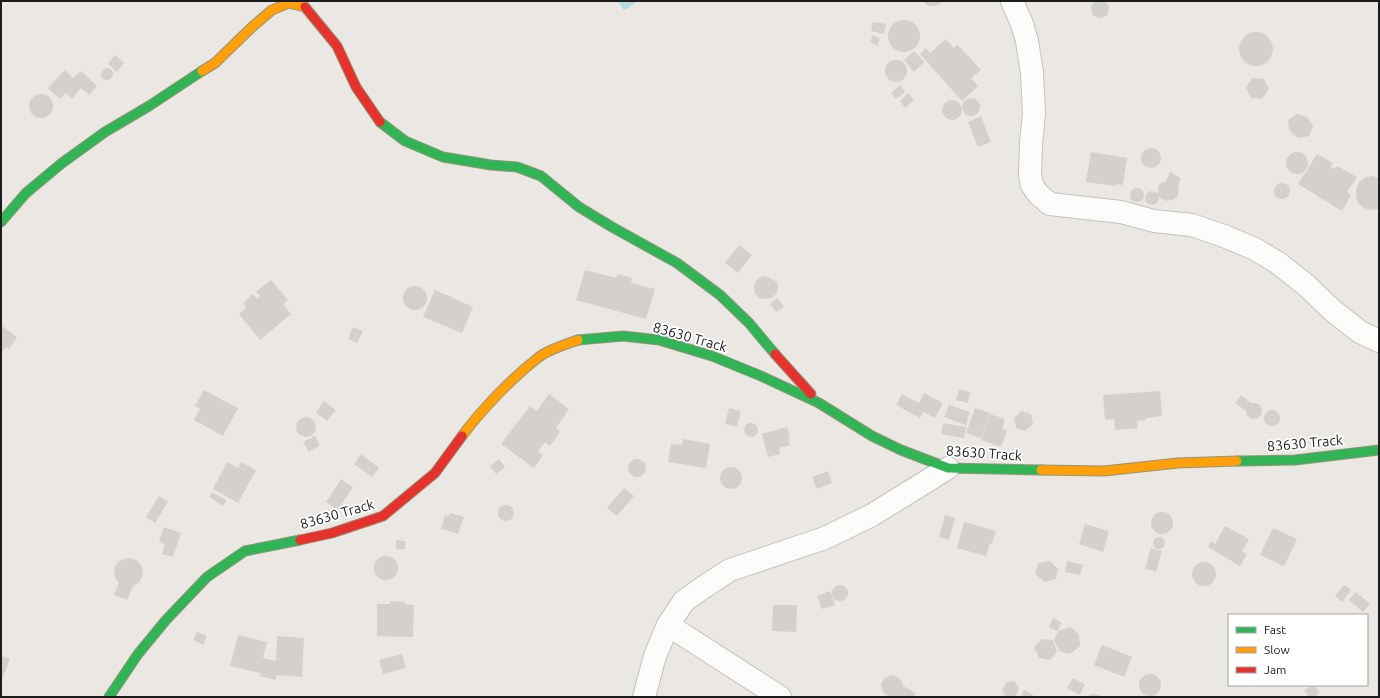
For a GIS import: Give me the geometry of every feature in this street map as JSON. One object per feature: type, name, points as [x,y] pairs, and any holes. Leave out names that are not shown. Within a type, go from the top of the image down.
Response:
[{"type":"street","points":[[1012,1],[1022,24],[1027,41],[1032,73],[1034,114],[1030,175],[1032,185],[1038,194],[1050,204],[1121,212],[1154,221],[1192,225],[1224,236],[1278,262],[1306,285],[1332,310],[1360,332],[1379,341]]},
{"type":"street","points":[[1,222],[26,193],[62,164],[105,132],[216,63],[252,27],[272,10],[289,3],[306,7],[337,46],[356,87],[379,121],[405,141],[443,157],[491,165],[517,167],[542,176],[579,208],[677,263],[720,295],[749,323],[818,403]]},
{"type":"street","name":"83630 Track","points":[[109,697],[138,654],[166,620],[207,577],[245,551],[332,533],[383,516],[435,473],[476,417],[511,382],[540,356],[577,340],[623,336],[659,340],[712,356],[761,376],[818,403],[872,436],[901,450],[948,468],[1104,471],[1178,463],[1295,460],[1379,450]]},
{"type":"street","points":[[644,697],[655,656],[668,625],[684,601],[701,588],[730,570],[825,538],[872,515],[948,468]]},
{"type":"street","points":[[668,625],[780,697]]},
{"type":"building","points":[[1096,0],[1104,0],[1109,5],[1107,16],[1104,18],[1096,18],[1091,13],[1091,5]]},
{"type":"building","points":[[922,1],[943,1],[934,6],[927,5]]},
{"type":"building","points":[[904,20],[915,25],[920,36],[915,47],[904,52],[893,47],[888,36],[893,25]]},
{"type":"building","points":[[873,22],[886,24],[884,34],[871,31]]},
{"type":"building","points":[[1256,32],[1262,33],[1268,37],[1272,43],[1272,55],[1268,61],[1262,65],[1256,66],[1250,65],[1244,61],[1240,55],[1239,49],[1240,43],[1244,37],[1250,33]]},
{"type":"building","points":[[873,35],[880,39],[877,46],[870,42]]},
{"type":"building","points":[[946,39],[954,48],[957,44],[981,70],[971,78],[978,86],[962,101],[920,54],[926,48],[930,53]]},
{"type":"building","points":[[914,51],[924,62],[914,72],[904,60]]},
{"type":"building","points":[[115,55],[124,63],[117,72],[108,64]]},
{"type":"building","points":[[896,60],[904,63],[907,71],[904,79],[896,82],[888,79],[885,71],[888,63]]},
{"type":"building","points":[[105,68],[109,68],[113,74],[109,80],[105,80],[101,76],[101,72]]},
{"type":"building","points":[[65,70],[73,78],[81,71],[97,86],[89,95],[81,88],[72,99],[66,93],[60,99],[48,88]]},
{"type":"building","points":[[1252,78],[1264,79],[1269,89],[1262,99],[1251,98],[1246,88]]},
{"type":"building","points":[[900,85],[905,92],[896,99],[891,93]]},
{"type":"building","points":[[908,93],[914,100],[905,108],[900,101]]},
{"type":"building","points":[[41,94],[46,95],[52,101],[52,111],[46,117],[41,118],[36,117],[30,111],[29,106],[30,101],[36,95]]},
{"type":"building","points":[[971,98],[977,101],[980,107],[977,113],[971,116],[965,113],[962,107],[965,101]]},
{"type":"building","points":[[952,100],[959,103],[962,110],[959,117],[952,120],[945,117],[942,110],[945,103]]},
{"type":"building","points":[[1297,114],[1307,117],[1313,126],[1309,136],[1298,138],[1289,130],[1288,120]]},
{"type":"building","points":[[981,116],[991,142],[978,147],[968,122]]},
{"type":"building","points":[[1151,148],[1158,151],[1161,158],[1158,165],[1151,168],[1144,165],[1141,158],[1144,151]]},
{"type":"building","points":[[1091,152],[1127,158],[1123,185],[1116,184],[1116,186],[1086,182]]},
{"type":"building","points":[[1293,152],[1301,152],[1308,159],[1308,167],[1301,174],[1293,174],[1286,167],[1286,159]]},
{"type":"building","points":[[1317,154],[1333,163],[1330,167],[1335,169],[1337,166],[1357,177],[1347,192],[1351,195],[1342,211],[1298,184]]},
{"type":"building","points":[[1170,172],[1181,178],[1178,186],[1179,191],[1177,197],[1167,201],[1158,195],[1158,190],[1159,184],[1166,181]]},
{"type":"building","points":[[1373,176],[1379,178],[1379,209],[1371,210],[1364,208],[1358,203],[1356,189],[1359,182],[1366,177]]},
{"type":"building","points":[[1282,183],[1288,185],[1290,191],[1288,197],[1282,199],[1276,197],[1274,191],[1276,185]]},
{"type":"building","points":[[1137,188],[1142,190],[1144,195],[1142,200],[1137,202],[1132,200],[1130,195],[1132,190]]},
{"type":"building","points":[[1149,191],[1155,191],[1159,195],[1159,201],[1155,205],[1149,205],[1145,201],[1145,195]]},
{"type":"building","points":[[739,245],[752,255],[738,273],[725,263]]},
{"type":"building","points":[[585,270],[616,278],[618,274],[632,278],[631,283],[655,289],[646,319],[576,300]]},
{"type":"building","points":[[766,276],[777,282],[778,288],[776,294],[772,298],[759,298],[755,293],[754,287],[756,281],[761,277]]},
{"type":"building","points":[[271,280],[288,300],[283,304],[291,314],[260,340],[239,314],[246,308],[243,303],[253,294],[257,299],[260,296],[256,292]]},
{"type":"building","points":[[415,286],[424,289],[427,298],[424,307],[415,310],[406,307],[403,298],[406,289]]},
{"type":"building","points":[[435,290],[473,307],[462,333],[423,317]]},
{"type":"building","points":[[778,298],[784,307],[776,312],[770,304]]},
{"type":"building","points":[[1,325],[17,337],[9,349],[6,347],[1,353]]},
{"type":"building","points":[[353,327],[363,331],[357,343],[348,339]]},
{"type":"building","points":[[959,389],[970,392],[968,403],[956,400]]},
{"type":"building","points":[[204,390],[238,408],[223,436],[194,420],[200,409],[195,406]]},
{"type":"building","points":[[1160,391],[1162,416],[1137,421],[1138,428],[1115,430],[1114,419],[1105,420],[1103,395]]},
{"type":"building","points":[[924,393],[943,403],[935,418],[923,412],[920,418],[896,405],[902,394],[919,403]]},
{"type":"building","points":[[549,394],[569,409],[556,428],[560,432],[550,446],[545,442],[538,451],[543,455],[534,468],[501,444],[530,406],[537,411]]},
{"type":"building","points":[[1241,395],[1251,403],[1260,405],[1262,410],[1261,415],[1258,418],[1252,419],[1248,417],[1246,411],[1235,403]]},
{"type":"building","points":[[324,401],[336,410],[327,421],[316,413]]},
{"type":"building","points":[[949,405],[970,412],[966,425],[944,417]]},
{"type":"building","points":[[729,408],[741,411],[737,427],[725,424]]},
{"type":"building","points":[[975,408],[990,413],[981,438],[966,433]]},
{"type":"building","points":[[1269,410],[1275,410],[1280,415],[1278,424],[1275,426],[1269,426],[1264,421],[1264,415]]},
{"type":"building","points":[[1021,411],[1031,414],[1033,424],[1025,431],[1016,428],[1014,418]]},
{"type":"building","points":[[990,414],[1005,419],[1002,429],[1007,430],[1001,447],[981,440]]},
{"type":"building","points":[[306,417],[313,420],[316,427],[313,434],[306,437],[299,434],[296,427],[299,420]]},
{"type":"building","points":[[748,423],[754,423],[758,427],[758,433],[754,437],[748,437],[744,433],[744,427]]},
{"type":"building","points":[[943,423],[966,427],[964,438],[941,434]]},
{"type":"building","points":[[787,427],[790,445],[779,448],[780,454],[768,457],[762,434]]},
{"type":"building","points":[[315,436],[320,445],[309,452],[303,442]]},
{"type":"building","points":[[683,439],[710,444],[706,468],[668,462],[671,444],[682,445]]},
{"type":"building","points":[[361,454],[379,468],[372,477],[354,464]]},
{"type":"building","points":[[499,459],[505,467],[496,474],[490,466]]},
{"type":"building","points":[[637,459],[643,462],[646,468],[643,474],[637,477],[631,474],[628,468],[631,462]]},
{"type":"building","points":[[227,462],[238,468],[241,462],[256,470],[238,503],[213,489]]},
{"type":"building","points":[[731,467],[739,470],[742,478],[739,486],[731,489],[723,486],[720,478],[723,470]]},
{"type":"building","points":[[828,471],[832,483],[817,489],[812,477]]},
{"type":"building","points":[[341,479],[353,487],[338,510],[326,502]]},
{"type":"building","points":[[624,488],[634,496],[617,516],[607,508]]},
{"type":"building","points":[[212,492],[226,500],[223,506],[209,497]]},
{"type":"building","points":[[159,496],[168,502],[155,523],[146,517]]},
{"type":"building","points":[[503,505],[509,505],[514,510],[512,519],[509,521],[503,521],[498,516],[498,510]]},
{"type":"building","points":[[1162,512],[1170,515],[1173,523],[1170,531],[1162,534],[1154,531],[1151,523],[1154,515]]},
{"type":"building","points":[[450,513],[464,517],[458,534],[441,529],[445,515],[449,516]]},
{"type":"building","points":[[945,515],[955,518],[949,540],[939,537]]},
{"type":"building","points":[[964,522],[996,531],[986,556],[957,548]]},
{"type":"building","points":[[1085,524],[1109,531],[1103,552],[1079,544]]},
{"type":"building","points":[[1225,526],[1249,539],[1242,551],[1247,554],[1240,566],[1208,547],[1211,541],[1215,544]]},
{"type":"building","points":[[164,527],[181,533],[173,557],[162,554],[165,544],[159,542]]},
{"type":"building","points":[[1273,528],[1297,539],[1284,566],[1260,555]]},
{"type":"building","points":[[1157,537],[1161,537],[1165,543],[1161,549],[1157,549],[1153,545],[1153,541]]},
{"type":"building","points":[[396,540],[405,541],[405,549],[396,549]]},
{"type":"building","points":[[1151,548],[1162,551],[1156,572],[1145,569]]},
{"type":"building","points":[[386,556],[391,557],[397,563],[397,573],[391,579],[386,580],[381,579],[375,573],[374,568],[375,563],[381,557]]},
{"type":"building","points":[[130,558],[136,560],[141,565],[143,571],[142,577],[139,582],[133,586],[127,600],[114,595],[119,582],[116,580],[114,574],[115,567],[118,562]]},
{"type":"building","points":[[1050,561],[1058,569],[1056,579],[1045,582],[1035,574],[1038,563]]},
{"type":"building","points":[[1067,561],[1083,565],[1080,575],[1065,572]]},
{"type":"building","points":[[1204,562],[1209,563],[1215,569],[1215,579],[1209,585],[1204,586],[1199,585],[1193,579],[1192,574],[1193,569],[1199,563]]},
{"type":"building","points":[[837,585],[843,585],[848,590],[846,599],[843,601],[837,601],[832,596],[832,590]]},
{"type":"building","points":[[1344,585],[1351,590],[1342,602],[1335,596]]},
{"type":"building","points":[[830,591],[835,605],[822,609],[817,596]]},
{"type":"building","points":[[1356,592],[1370,604],[1363,612],[1349,600]]},
{"type":"building","points":[[390,601],[405,602],[405,604],[414,605],[413,637],[377,636],[377,604],[390,604]]},
{"type":"building","points":[[773,605],[797,605],[796,632],[772,631]]},
{"type":"building","points":[[1053,618],[1062,623],[1057,631],[1049,627]]},
{"type":"building","points":[[1070,627],[1079,634],[1080,646],[1070,654],[1059,651],[1054,640],[1058,631]]},
{"type":"building","points":[[197,632],[207,636],[203,645],[193,640]]},
{"type":"building","points":[[238,635],[267,642],[263,658],[276,661],[277,636],[304,638],[302,677],[276,675],[276,680],[259,676],[260,673],[230,666]]},
{"type":"building","points":[[1042,639],[1053,640],[1057,651],[1050,660],[1039,658],[1034,647]]},
{"type":"building","points":[[1102,645],[1132,657],[1124,677],[1094,665]]},
{"type":"building","points":[[402,654],[406,668],[383,674],[379,660]]},
{"type":"building","points":[[1,656],[10,659],[1,682]]},
{"type":"building","points":[[1150,674],[1158,677],[1161,685],[1158,693],[1150,696],[1142,693],[1139,685],[1142,677]]},
{"type":"building","points":[[894,675],[899,678],[903,686],[916,693],[914,697],[890,697],[885,694],[882,690],[881,684],[884,679]]},
{"type":"building","points":[[1073,678],[1085,684],[1080,695],[1067,688]]},
{"type":"building","points":[[1014,681],[1019,688],[1016,696],[1006,697],[1002,690],[1006,682]]},
{"type":"building","points":[[1311,686],[1315,686],[1320,693],[1315,697],[1309,697],[1304,691]]},
{"type":"building","points":[[1024,690],[1036,697],[1020,697]]},
{"type":"building","points":[[1091,694],[1096,694],[1103,697],[1086,697]]},
{"type":"waterway","points":[[622,1],[625,6],[632,1]]},
{"type":"traffic: fast","points":[[1,222],[26,193],[62,163],[105,132],[149,106],[202,71]]},
{"type":"traffic: fast","points":[[380,122],[405,141],[443,157],[491,165],[517,167],[541,176],[579,207],[677,263],[720,295],[749,323],[775,354]]},
{"type":"traffic: fast","points":[[578,340],[623,336],[659,340],[712,356],[761,376],[819,403],[872,436],[901,450],[948,468],[1041,470]]},
{"type":"traffic: fast","points":[[1237,461],[1295,460],[1379,450]]},
{"type":"traffic: fast","points":[[109,697],[138,654],[166,620],[207,577],[245,551],[300,540]]},
{"type":"traffic: slow","points":[[202,71],[215,63],[272,10],[289,3],[305,7]]},
{"type":"traffic: slow","points":[[462,436],[479,415],[518,374],[547,352],[578,340]]},
{"type":"traffic: slow","points":[[1041,470],[1104,471],[1178,463],[1237,461]]},
{"type":"traffic: jam","points":[[305,7],[337,46],[356,87],[380,122]]},
{"type":"traffic: jam","points":[[775,354],[811,394]]},
{"type":"traffic: jam","points":[[300,540],[332,533],[383,516],[435,473],[462,436]]}]
